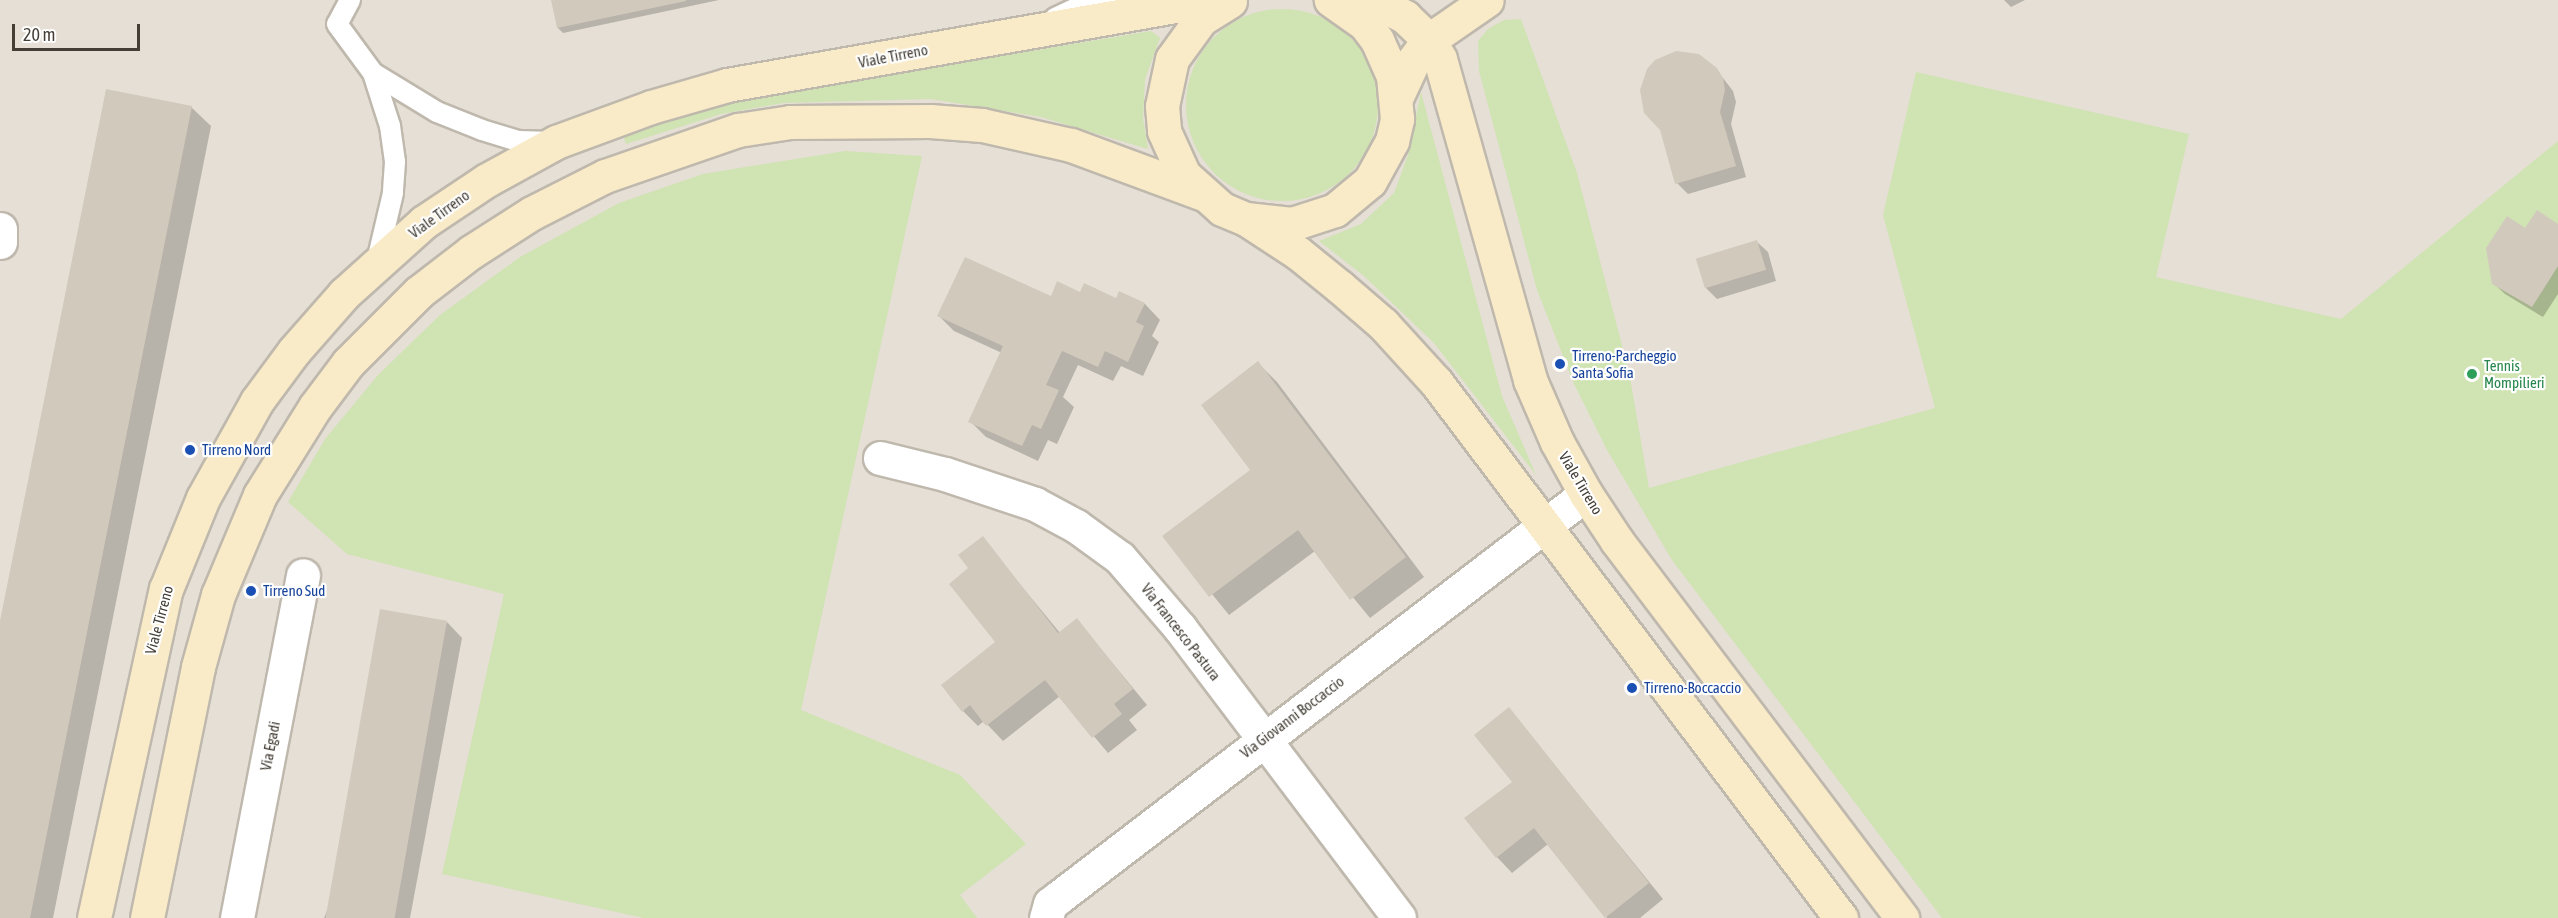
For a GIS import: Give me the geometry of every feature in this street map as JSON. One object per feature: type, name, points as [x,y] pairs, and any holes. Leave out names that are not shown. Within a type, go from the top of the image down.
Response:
[{"type":"street","name":"Viale Tirreno","points":[[94,918],[160,610],[203,498],[257,401],[294,351],[376,263],[424,222],[488,180],[570,136],[727,85],[1033,29],[1208,0]]},
{"type":"street","points":[[1200,193],[1172,154],[1162,106],[1167,74],[1185,37],[1201,19],[1232,0]]},
{"type":"street","points":[[1330,0],[1365,24],[1377,40],[1390,67],[1397,96]]},
{"type":"street","name":"Viale Tirreno","points":[[1372,0],[1406,17],[1429,40],[1440,59],[1530,380],[1557,442],[1586,494],[1617,541],[1902,918]]},
{"type":"street","points":[[1246,219],[1292,224],[1335,210],[1354,197],[1370,182],[1392,141],[1397,96],[1413,61],[1429,40],[1487,0]]},
{"type":"street","points":[[147,918],[198,667],[218,595],[260,495],[287,448],[348,363],[419,292],[471,252],[532,213],[605,176],[738,130],[790,122],[930,121],[982,125],[1071,145],[1200,193],[1222,209],[1246,219],[1299,253],[1383,324],[1436,382],[1841,918]]},
{"type":"street","points":[[570,136],[605,176]]},
{"type":"street","name":"Via Francesco Pastura","points":[[880,458],[945,474],[1035,504],[1085,533],[1120,558],[1153,594],[1399,918]]},
{"type":"street","name":"Via Giovanni Boccaccio","points":[[1045,916],[1059,897],[1586,494]]},
{"type":"street","name":"Via Egadi","points":[[237,918],[303,575]]},
{"type":"lane","points":[[350,0],[337,24],[373,73],[390,126],[395,162],[393,193],[376,263]]},
{"type":"lane","points":[[1033,29],[1083,5],[1106,0]]},
{"type":"lane","points":[[1185,37],[1208,0]]},
{"type":"lane","points":[[373,73],[437,112],[482,130],[519,141],[570,136]]},
{"type":"shaded area","points":[[0,0],[2558,0],[2558,918],[0,918]]},
{"type":"green space","points":[[1273,9],[1291,9],[1319,16],[1350,37],[1371,68],[1378,105],[1371,142],[1350,173],[1319,194],[1291,201],[1273,201],[1237,190],[1208,166],[1197,150],[1190,133],[1186,114],[1186,96],[1197,60],[1221,31],[1237,20],[1254,13]]},
{"type":"green space","points":[[1521,19],[1577,173],[1629,372],[1649,488],[1935,408],[1883,215],[1916,72],[2189,134],[2156,277],[2341,319],[2558,141],[2558,918],[1942,918],[1672,560],[1607,450],[1574,384],[1537,290],[1479,71],[1478,41],[1488,29],[1504,20]]},
{"type":"green space","points":[[1151,31],[1160,38],[1145,79],[1143,118],[1148,149],[1041,117],[931,99],[783,103],[721,114],[626,144],[623,136],[729,101]]},
{"type":"green space","points":[[1421,92],[1502,396],[1536,475],[1434,343],[1364,276],[1319,241],[1361,224],[1394,193],[1408,155]]},
{"type":"green space","points":[[845,151],[922,156],[801,710],[960,775],[1026,844],[960,895],[977,918],[644,918],[442,874],[504,594],[347,554],[288,502],[325,439],[378,375],[440,315],[520,257],[619,203],[703,174]]},
{"type":"building","points":[[551,0],[686,0],[686,1],[557,28]]},
{"type":"building","points":[[1676,51],[1699,54],[1717,68],[1723,78],[1725,90],[1720,112],[1736,166],[1675,184],[1660,130],[1644,113],[1640,90],[1647,69],[1655,60]]},
{"type":"building","points":[[106,89],[192,106],[30,918],[0,918],[0,621]]},
{"type":"building","points":[[2537,210],[2558,224],[2558,266],[2532,307],[2492,284],[2486,248],[2507,216],[2525,228]]},
{"type":"building","points":[[1757,240],[1766,270],[1705,288],[1696,259]]},
{"type":"building","points":[[965,257],[1051,296],[1057,281],[1080,292],[1084,283],[1116,298],[1119,291],[1145,303],[1136,322],[1144,326],[1128,362],[1105,351],[1098,367],[1062,351],[1046,385],[1059,390],[1041,429],[1032,425],[1022,446],[968,422],[1003,346],[937,316]]},
{"type":"building","points":[[1258,361],[1406,557],[1350,600],[1298,530],[1209,597],[1162,536],[1250,470],[1201,405]]},
{"type":"building","points":[[983,536],[1058,633],[1077,618],[1133,689],[1114,704],[1122,714],[1092,738],[1045,680],[986,726],[970,705],[962,712],[941,685],[995,642],[949,584],[968,568],[958,555]]},
{"type":"building","points":[[380,609],[447,621],[395,918],[326,918]]},
{"type":"building","points":[[1509,707],[1649,883],[1605,918],[1534,828],[1496,858],[1464,818],[1512,782],[1474,735]]},
{"type":"place","name":"Tirreno-Parcheggio Santa Sofia","points":[[1560,364]]},
{"type":"place","name":"Tennis Mompilieri","points":[[2472,374]]},
{"type":"place","name":"Tirreno Nord","points":[[190,450]]},
{"type":"place","name":"Tirreno Sud","points":[[251,591]]},
{"type":"place","name":"Tirreno-Boccaccio","points":[[1632,688]]}]
